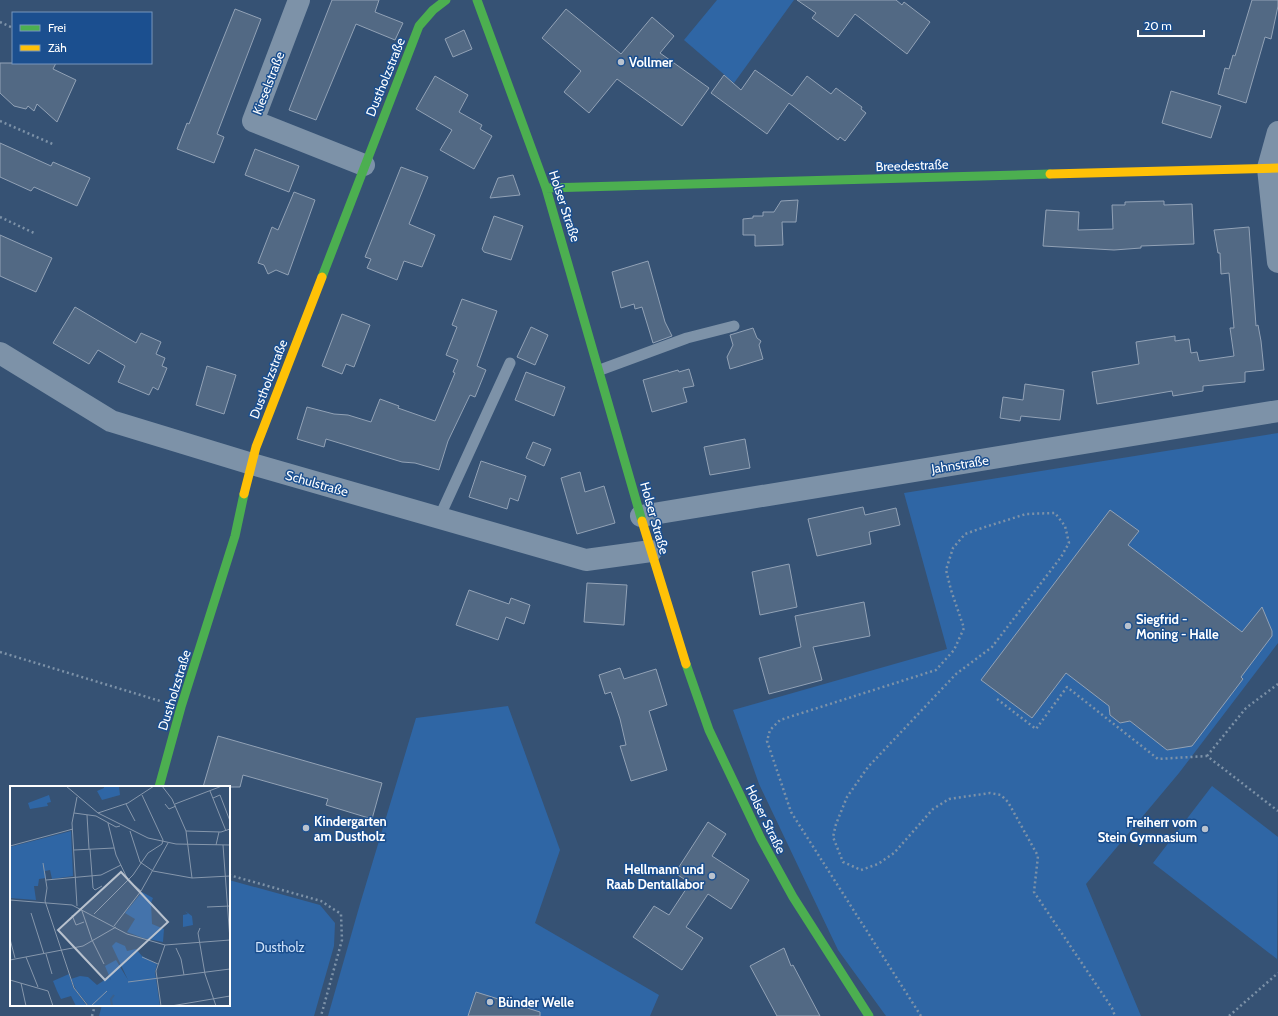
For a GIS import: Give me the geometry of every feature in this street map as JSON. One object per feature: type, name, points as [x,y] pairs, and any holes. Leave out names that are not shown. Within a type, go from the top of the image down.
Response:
[{"type":"street","name":"Kieselstraße","points":[[299,0],[253,121],[364,165]]},
{"type":"street","name":"Dustholzstraße","points":[[159,786],[181,708],[235,536],[256,447],[419,26],[433,10],[446,0]]},
{"type":"street","name":"Holser Straße","points":[[477,0],[546,188],[600,370],[651,551],[680,645],[709,730],[761,839],[793,897],[869,1016]]},
{"type":"street","points":[[1278,132],[1273,168],[1278,262]]},
{"type":"street","name":"Breedestraße","points":[[546,188],[1273,168]]},
{"type":"street","name":"Schulstraße","points":[[0,353],[111,421],[252,464],[586,560],[651,551]]},
{"type":"street","name":"Jahnstraße","points":[[641,516],[1278,411]]},
{"type":"lane","points":[[600,370],[687,338],[734,326]]},
{"type":"lane","points":[[438,518],[510,363]]},
{"type":"path","points":[[0,22],[12,28]]},
{"type":"path","points":[[0,121],[55,145]]},
{"type":"path","points":[[0,217],[34,233]]},
{"type":"path","points":[[921,1016],[791,812],[767,741],[770,730],[780,720],[936,670],[954,650],[964,628],[946,570],[953,548],[965,534],[982,528],[1026,514],[1054,513],[1065,526],[1069,543],[1061,557],[992,647],[956,674],[868,767],[847,797],[836,824],[833,837],[843,862],[861,870],[878,864],[894,853],[932,809],[949,799],[990,793],[1001,795],[1008,802],[1038,856],[1034,892],[1112,1008],[1115,1016]]},
{"type":"path","points":[[0,652],[181,708]]},
{"type":"path","points":[[1207,756],[1246,708],[1278,684]]},
{"type":"path","points":[[997,698],[1036,729],[1067,687],[1158,759],[1207,756],[1278,811]]},
{"type":"path","points":[[230,875],[320,901],[341,914],[342,940],[321,1016]]},
{"type":"path","points":[[1229,1016],[1278,973]]},
{"type":"path","points":[[92,1016],[95,1006]]},
{"type":"green space","points":[[717,0],[794,0],[734,83],[684,40]]},
{"type":"green space","points":[[1278,433],[1278,643],[1179,773],[1086,884],[1141,1016],[886,1016],[838,950],[759,784],[733,710],[947,649],[904,493]]},
{"type":"green space","points":[[508,706],[560,850],[535,923],[659,995],[650,1016],[328,1016],[416,718]]},
{"type":"green space","points":[[1212,786],[1278,837],[1277,959],[1153,863]]},
{"type":"green space","name":"Dustholz","points":[[230,880],[320,905],[335,923],[334,946],[314,1016],[99,1016],[102,1006],[230,1006]]},
{"type":"building","points":[[332,0],[379,0],[375,12],[403,23],[395,40],[356,24],[316,120],[289,110]]},
{"type":"building","points":[[797,0],[896,0],[902,5],[904,2],[930,22],[907,54],[855,14],[838,37],[812,18],[816,13]]},
{"type":"building","points":[[1252,0],[1278,0],[1278,6],[1271,39],[1265,37],[1246,103],[1218,94],[1225,68],[1229,69],[1233,55],[1235,56]]},
{"type":"building","points":[[235,9],[261,19],[217,134],[224,137],[214,163],[177,149],[187,123],[189,124]]},
{"type":"building","points":[[566,9],[621,54],[652,17],[674,36],[660,53],[709,88],[682,126],[617,79],[589,113],[564,92],[581,71],[542,38]]},
{"type":"building","points":[[464,30],[472,49],[453,57],[445,39]]},
{"type":"building","points":[[0,63],[56,64],[53,69],[76,80],[57,122],[37,104],[34,111],[28,106],[26,109],[14,106],[0,93]]},
{"type":"building","points":[[755,70],[792,96],[807,76],[831,94],[836,88],[862,107],[861,109],[866,113],[845,141],[840,137],[838,140],[789,103],[767,134],[711,93],[724,75],[741,90]]},
{"type":"building","points":[[435,76],[468,95],[459,112],[482,125],[480,129],[492,136],[474,169],[440,150],[452,130],[416,109]]},
{"type":"building","points":[[1171,91],[1221,106],[1211,138],[1162,123]]},
{"type":"building","points":[[0,143],[51,166],[53,162],[90,178],[77,206],[34,187],[31,191],[0,177]]},
{"type":"building","points":[[255,149],[299,166],[289,192],[245,175]]},
{"type":"building","points":[[401,167],[428,177],[409,224],[435,235],[422,267],[404,261],[397,280],[367,268],[371,259],[365,257]]},
{"type":"building","points":[[513,175],[520,195],[490,198],[498,178]]},
{"type":"building","points":[[294,192],[315,200],[288,275],[276,270],[268,274],[264,265],[258,263],[272,227],[278,230]]},
{"type":"building","points":[[798,200],[796,222],[782,222],[783,245],[755,246],[755,235],[743,235],[743,219],[753,218],[753,216],[763,216],[763,212],[774,212],[781,201]]},
{"type":"building","points":[[1164,201],[1164,205],[1192,204],[1194,244],[1141,246],[1141,248],[1114,250],[1043,246],[1046,210],[1079,212],[1078,230],[1113,229],[1112,205],[1125,205],[1125,202]]},
{"type":"building","points":[[494,216],[523,226],[511,260],[484,252],[482,249]]},
{"type":"building","points":[[1249,227],[1256,326],[1258,325],[1261,341],[1264,370],[1245,372],[1245,382],[1203,386],[1203,391],[1173,396],[1172,391],[1097,404],[1092,372],[1139,364],[1136,342],[1175,336],[1175,341],[1189,339],[1191,353],[1197,352],[1199,361],[1234,356],[1230,328],[1234,328],[1229,273],[1221,274],[1220,253],[1218,253],[1214,230]]},
{"type":"building","points":[[0,235],[52,258],[36,292],[0,276]]},
{"type":"building","points":[[648,261],[665,322],[672,336],[653,343],[642,307],[635,309],[634,304],[621,308],[612,272]]},
{"type":"building","points":[[462,299],[497,311],[477,366],[486,370],[475,397],[470,395],[448,441],[439,470],[415,463],[402,462],[326,439],[324,447],[297,439],[307,407],[334,414],[348,415],[371,422],[380,399],[399,406],[398,408],[435,421],[455,373],[453,372],[458,360],[446,355],[457,327],[452,325]]},
{"type":"building","points":[[75,307],[136,343],[141,333],[161,342],[156,354],[165,358],[162,366],[167,368],[158,390],[153,387],[149,395],[118,382],[125,366],[98,350],[89,364],[53,343]]},
{"type":"building","points":[[342,314],[370,325],[354,367],[346,364],[342,374],[322,366]]},
{"type":"building","points":[[531,327],[548,335],[535,365],[517,357]]},
{"type":"building","points":[[753,328],[757,338],[761,341],[759,345],[763,359],[730,369],[727,357],[733,345],[730,335]]},
{"type":"building","points":[[207,366],[236,375],[224,414],[196,405]]},
{"type":"building","points":[[689,369],[694,386],[683,388],[687,402],[652,412],[643,380],[678,370],[679,372]]},
{"type":"building","points":[[526,372],[565,387],[554,416],[515,400]]},
{"type":"building","points":[[1025,384],[1064,390],[1060,420],[1021,416],[1020,421],[1000,418],[1003,397],[1023,400]]},
{"type":"building","points":[[745,439],[750,468],[710,475],[704,447]]},
{"type":"building","points":[[533,442],[551,449],[544,466],[526,458]]},
{"type":"building","points":[[481,461],[526,476],[518,501],[510,498],[507,509],[469,497]]},
{"type":"building","points":[[580,472],[585,492],[604,486],[615,523],[577,534],[561,478]]},
{"type":"building","points":[[863,507],[865,515],[896,508],[900,525],[869,532],[871,544],[817,556],[808,519]]},
{"type":"building","name":"Siegfrid - Moning - Halle","points":[[1110,510],[1139,531],[1128,545],[1242,632],[1262,607],[1272,631],[1272,636],[1241,677],[1243,679],[1192,746],[1167,750],[1130,721],[1120,723],[1110,715],[1109,706],[1066,673],[1032,718],[981,680]]},
{"type":"building","points":[[789,564],[797,607],[760,615],[752,572]]},
{"type":"building","points":[[587,583],[627,585],[624,625],[584,622]]},
{"type":"building","points":[[469,590],[509,604],[511,598],[530,605],[524,624],[506,617],[498,640],[456,625]]},
{"type":"building","points":[[864,602],[870,636],[813,647],[822,680],[769,694],[759,658],[801,647],[795,616]]},
{"type":"building","points":[[620,668],[624,679],[656,669],[667,705],[649,711],[667,770],[631,781],[620,746],[626,745],[620,719],[611,692],[605,694],[599,675]]},
{"type":"building","points":[[218,736],[382,783],[372,819],[326,805],[328,799],[243,775],[240,787],[203,786]]},
{"type":"building","points":[[708,822],[726,834],[712,856],[749,880],[731,909],[708,894],[686,927],[703,938],[682,970],[633,937],[654,906],[669,915],[690,883],[675,873]]},
{"type":"building","points":[[784,948],[791,966],[793,965],[820,1016],[777,1016],[750,966]]},
{"type":"building","name":"Bünder Welle","points":[[476,992],[540,1012],[540,1016],[468,1016]]},
{"type":"traffic: fast","points":[[322,277],[419,26],[433,10],[446,0]]},
{"type":"traffic: fast","points":[[477,0],[546,188],[642,521]]},
{"type":"traffic: fast","points":[[546,188],[1050,174]]},
{"type":"traffic: fast","points":[[159,786],[181,707],[235,536],[244,494]]},
{"type":"traffic: fast","points":[[686,664],[709,730],[761,839],[793,897],[869,1016]]},
{"type":"traffic: slow","points":[[1050,174],[1278,168]]},
{"type":"traffic: slow","points":[[244,494],[256,447],[322,277]]},
{"type":"traffic: slow","points":[[642,521],[686,664]]},
{"type":"place","name":"Vollmer","points":[[621,62]]},
{"type":"place","name":"Siegfrid - Moning - Halle","points":[[1128,626]]},
{"type":"place","name":"Kindergarten am Dustholz","points":[[306,828]]},
{"type":"place","name":"Freiherr vom Stein Gymnasium","points":[[1205,829]]},
{"type":"place","name":"Hellmann und Raab Dentallabor","points":[[712,876]]},
{"type":"place","name":"Bünder Welle","points":[[490,1002]]}]
